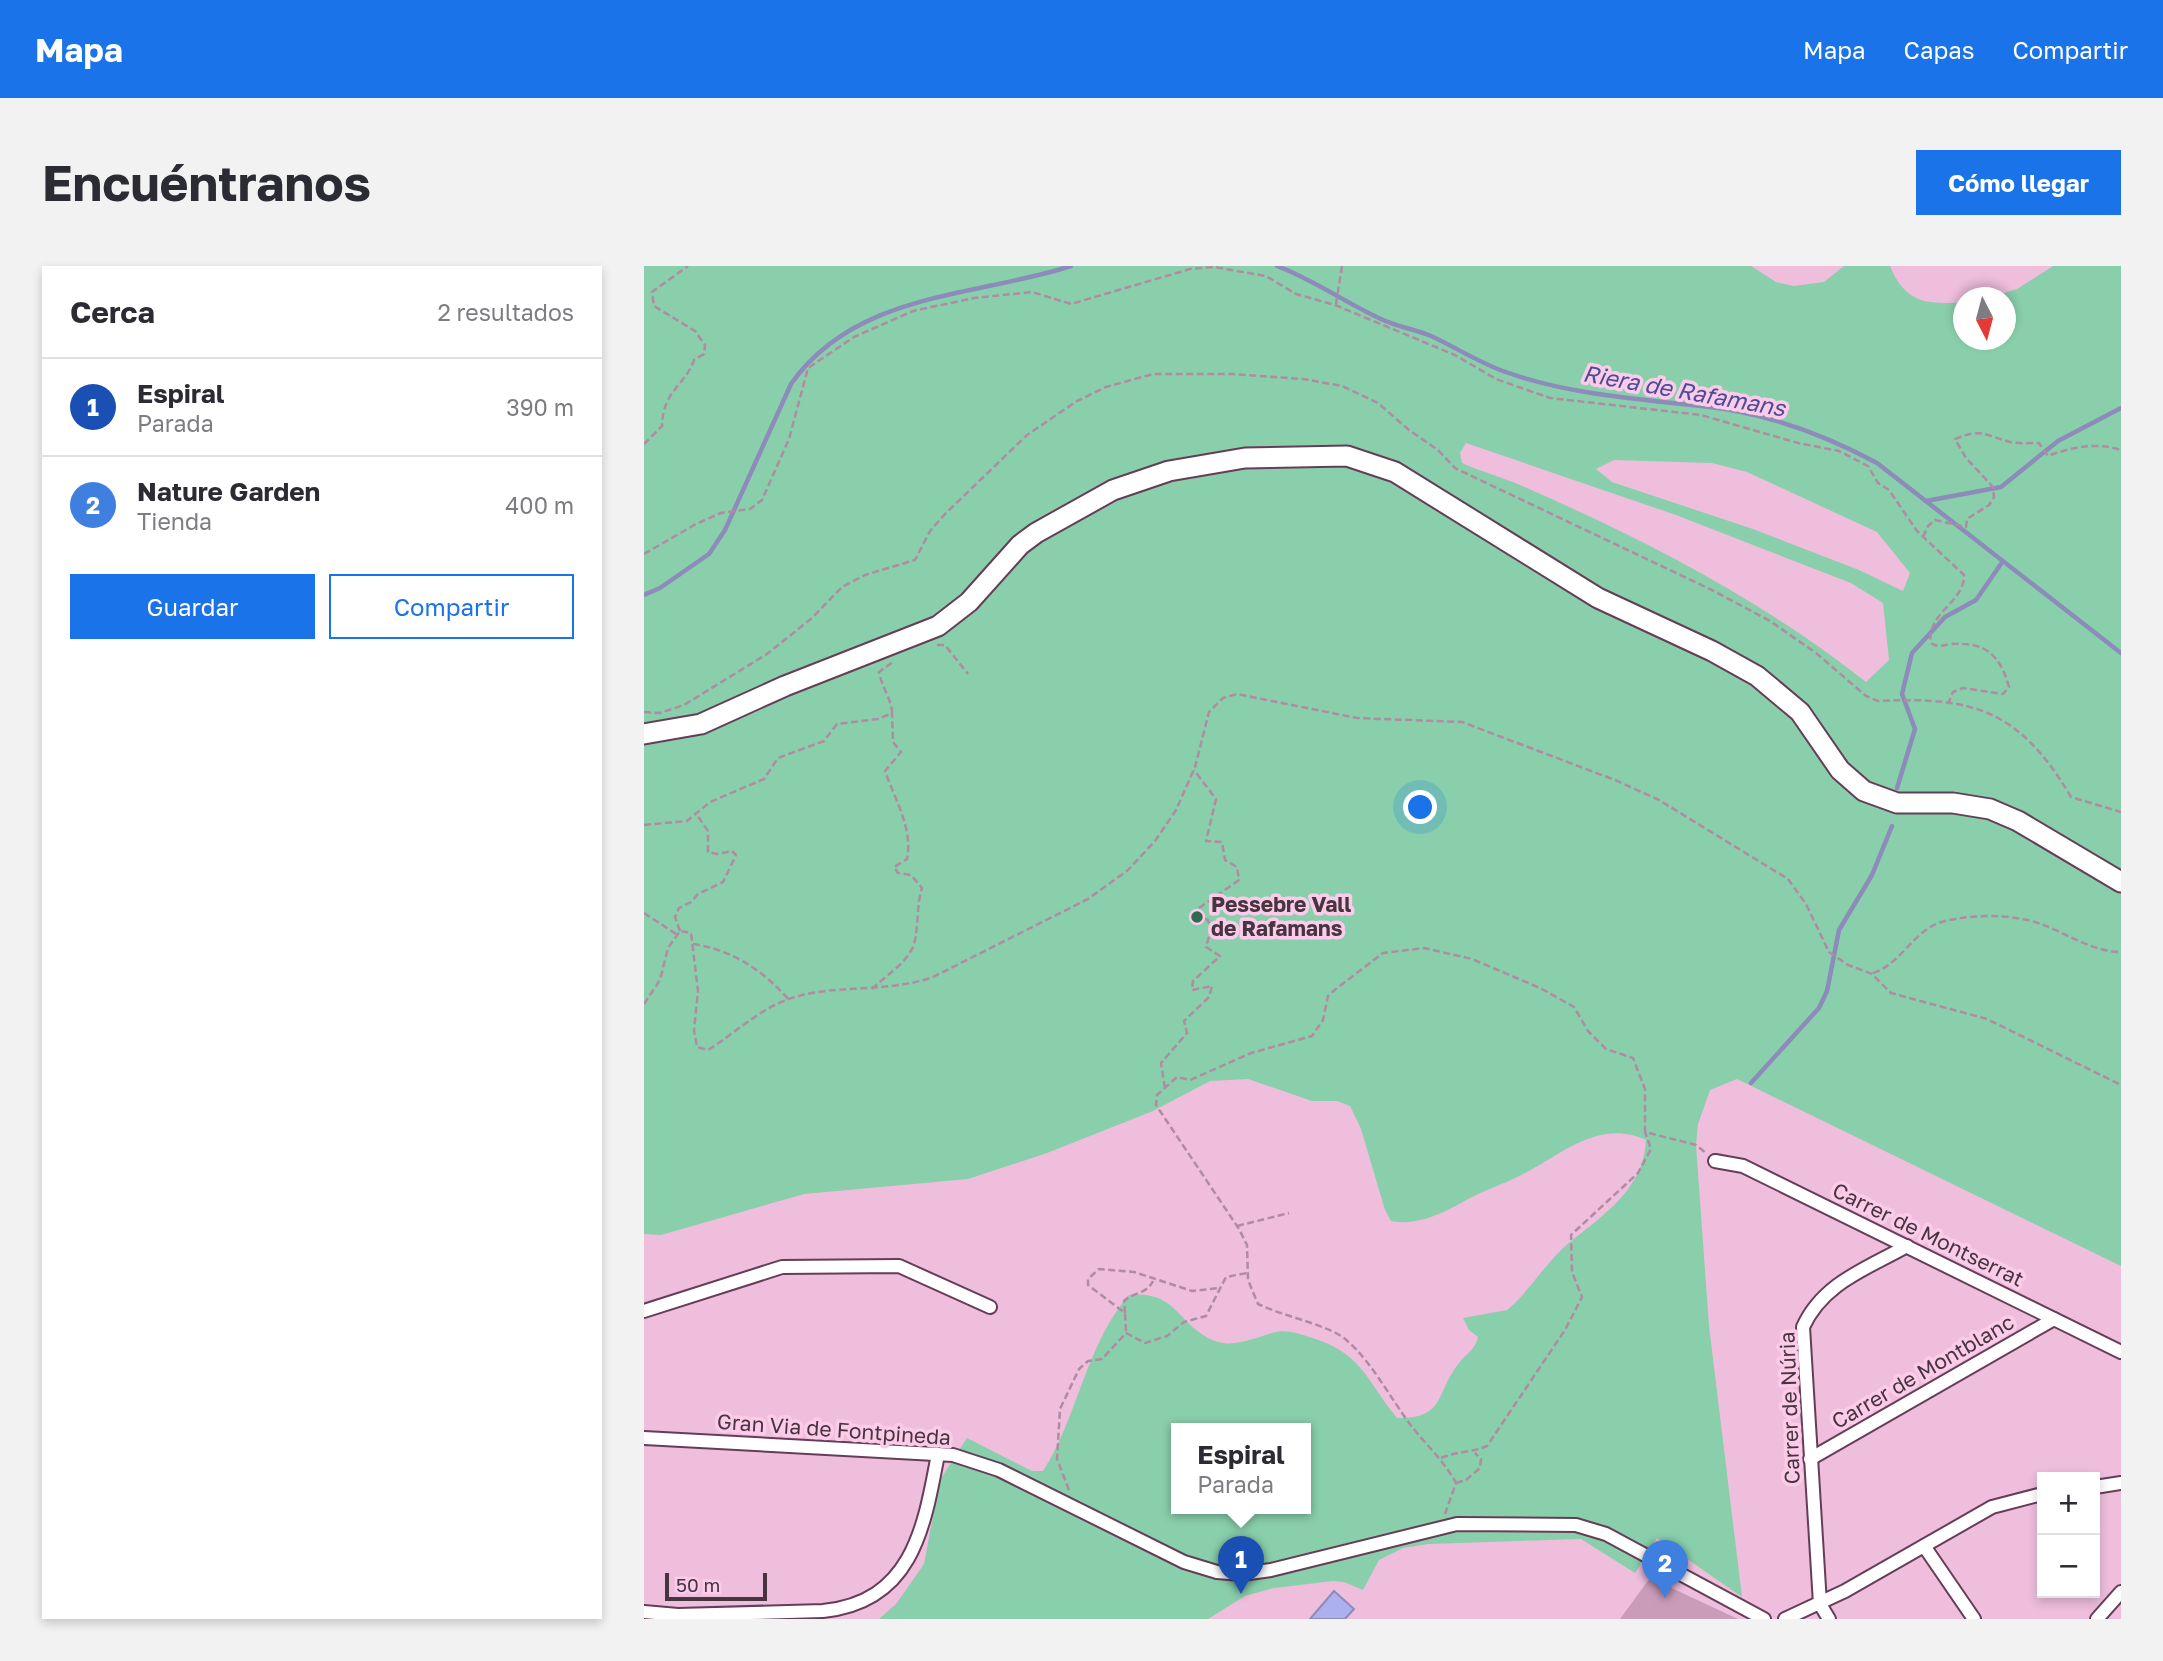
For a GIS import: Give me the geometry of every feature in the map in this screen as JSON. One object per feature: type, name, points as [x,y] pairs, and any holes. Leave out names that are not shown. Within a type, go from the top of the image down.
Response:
[{"type":"main road","points":[[644,734],[701,724],[785,686],[938,626],[969,602],[1020,545],[1035,533],[1113,490],[1169,471],[1234,460],[1289,455],[1347,456],[1395,472],[1598,598],[1713,651],[1757,676],[1800,712],[1840,770],[1864,791],[1897,803],[1953,803],[1990,809],[2018,821],[2121,882]]},
{"type":"street","name":"Carrer de Montserrat","points":[[1715,1161],[1743,1166],[2121,1352]]},
{"type":"street","name":"Carrer de Núria","points":[[1829,1619],[1820,1604],[1803,1327],[1826,1291],[1907,1246]]},
{"type":"street","points":[[644,1311],[782,1267],[899,1266],[990,1307]]},
{"type":"street","name":"Carrer de Montblanc","points":[[1811,1459],[2054,1319]]},
{"type":"street","name":"Gran Via de Fontpineda","points":[[644,1438],[953,1455],[989,1466],[1184,1562],[1231,1573],[1271,1570],[1443,1527],[1484,1522],[1591,1528],[1764,1619]]},
{"type":"street","points":[[644,1612],[678,1615],[822,1611],[846,1609],[866,1600],[897,1576],[909,1559],[928,1510],[938,1454]]},
{"type":"street","points":[[2100,1486],[2121,1483]]},
{"type":"street","points":[[1785,1619],[1820,1604],[1992,1507],[2037,1495]]},
{"type":"street","points":[[1924,1546],[1973,1619]]},
{"type":"street","points":[[2097,1619],[2121,1592]]},
{"type":"path","points":[[644,444],[662,426],[662,413],[671,391],[691,370],[694,360],[704,354],[705,345],[695,331],[654,306],[653,292],[688,266]]},
{"type":"path","points":[[1335,305],[1342,266]]},
{"type":"path","points":[[644,554],[696,524],[721,513],[750,509],[762,500],[789,439],[808,368],[854,337],[913,311],[974,298],[1032,292],[1071,304],[1190,269],[1214,267],[1266,276],[1296,294],[1335,305],[1455,355],[1496,379],[1529,393],[1550,398],[1701,415],[1798,443],[1839,451],[1868,466],[1923,537],[1964,575],[1963,588],[1932,626],[1931,643],[1939,647],[1975,644],[1994,655],[2004,670],[2009,687],[2003,694],[1963,688],[1953,692],[1948,704]]},
{"type":"path","points":[[644,712],[673,710],[694,699],[767,654],[812,618],[842,587],[865,575],[915,560],[930,531],[945,514],[1027,435],[1054,414],[1106,387],[1140,376],[1172,373],[1303,379],[1357,390],[1438,450],[1455,468],[1710,589],[1770,621],[1816,653],[1866,696],[1878,701],[1948,704],[1982,709],[2012,724],[2025,733],[2047,760],[2071,797],[2121,812]]},
{"type":"path","points":[[1923,537],[1927,526],[1935,520],[1966,527],[1967,519],[1989,505],[1994,497],[1993,487],[1966,458],[1955,439],[1973,432],[1989,434],[2012,443],[2039,443],[2048,456],[2070,448],[2098,445],[2121,450]]},
{"type":"path","points":[[927,646],[944,645],[968,674]]},
{"type":"path","points":[[872,989],[896,969],[914,947],[916,904],[922,888],[911,876],[898,873],[894,867],[907,859],[909,848],[904,816],[897,806],[895,790],[885,771],[901,752],[893,741],[892,703],[883,692],[879,672],[896,659]]},
{"type":"path","points":[[644,1004],[660,980],[668,948],[680,931],[691,933],[698,990],[694,1030],[697,1047],[708,1050],[769,1008],[789,1000],[828,992],[910,985],[933,977],[1066,911],[1111,884],[1155,841],[1176,810],[1194,770],[1209,712],[1223,698],[1237,694],[1357,718],[1462,722],[1592,771],[1658,800],[1788,879],[1799,892],[1829,951],[1872,974],[1891,993],[1987,1018],[2121,1085]]},
{"type":"path","points":[[644,825],[687,821],[710,802],[764,779],[778,758],[824,741],[837,724],[878,719],[892,713]]},
{"type":"path","points":[[1165,1088],[1161,1063],[1187,1033],[1184,1021],[1209,997],[1212,986],[1192,990],[1193,981],[1209,962],[1220,956],[1206,947],[1211,929],[1208,920],[1201,918],[1199,908],[1239,880],[1237,867],[1224,860],[1222,842],[1206,841],[1216,799],[1194,770]]},
{"type":"path","points":[[680,931],[675,917],[679,908],[691,902],[698,894],[723,882],[736,855],[732,851],[717,854],[708,852],[708,831],[696,814]]},
{"type":"path","points":[[644,913],[676,934]]},
{"type":"path","points":[[1872,974],[1894,962],[1917,936],[1930,926],[1968,918],[2030,920],[2106,950],[2121,952]]},
{"type":"path","points":[[693,944],[716,948],[757,968],[789,1000]]},
{"type":"path","points":[[1441,1458],[1461,1449],[1475,1451],[1487,1447],[1565,1330],[1582,1297],[1572,1272],[1571,1236],[1637,1173],[1651,1149],[1645,1132],[1645,1089],[1633,1058],[1606,1049],[1588,1031],[1574,1007],[1540,988],[1472,959],[1424,948],[1383,953],[1337,988],[1328,996],[1323,1020],[1312,1036],[1251,1052],[1191,1080],[1177,1077],[1157,1095],[1156,1105],[1247,1245],[1247,1273],[1258,1304],[1287,1318],[1336,1333],[1351,1345],[1413,1428],[1441,1458],[1457,1483]]},
{"type":"path","points":[[1645,1132],[1696,1145],[1715,1161]]},
{"type":"path","points":[[1237,1226],[1289,1213]]},
{"type":"path","points":[[1125,1313],[1091,1288],[1088,1279],[1099,1269],[1143,1274],[1153,1280],[1192,1291],[1219,1288]]},
{"type":"path","points":[[1126,1333],[1145,1343],[1158,1340],[1184,1322],[1199,1321],[1206,1316],[1226,1277],[1247,1273]]},
{"type":"path","points":[[1066,1503],[1070,1487],[1057,1459],[1060,1409],[1079,1369],[1088,1361],[1102,1359],[1126,1333],[1124,1301],[1140,1294],[1153,1280]]},
{"type":"path","points":[[1443,1527],[1447,1502],[1457,1483],[1466,1480],[1480,1468],[1481,1459],[1475,1451]]},
{"type":"green space","points":[[644,266],[1751,266],[1776,282],[1794,286],[1824,282],[1844,266],[1890,266],[1903,288],[1910,294],[1928,302],[1953,302],[1953,350],[2016,350],[2016,289],[2053,266],[2121,266],[2121,1266],[1737,1079],[1710,1090],[1698,1124],[1696,1145],[1709,1326],[1742,1597],[1657,1538],[1635,1573],[1581,1539],[1428,1544],[1403,1548],[1379,1560],[1363,1590],[1344,1582],[1333,1581],[1274,1588],[1245,1596],[1208,1619],[879,1619],[896,1604],[924,1564],[940,1480],[967,1438],[1032,1471],[1043,1471],[1065,1428],[1102,1336],[1129,1295],[1145,1295],[1168,1303],[1202,1335],[1222,1343],[1244,1342],[1281,1331],[1327,1343],[1352,1359],[1397,1418],[1424,1414],[1432,1409],[1451,1374],[1477,1341],[1478,1337],[1469,1330],[1463,1318],[1507,1310],[1522,1296],[1562,1249],[1609,1210],[1630,1186],[1644,1157],[1646,1140],[1614,1133],[1598,1136],[1433,1216],[1413,1222],[1391,1221],[1385,1210],[1361,1129],[1350,1106],[1337,1101],[1312,1101],[1248,1079],[1210,1081],[1153,1111],[1047,1153],[968,1179],[804,1194],[661,1235],[644,1234]],"holes":[[[1466,443],[1676,515],[1851,583],[1883,603],[1889,660],[1866,682],[1743,597],[1657,549],[1568,506],[1462,463],[1460,453]],[[1614,460],[1712,463],[1747,472],[1877,532],[1910,573],[1903,591],[1859,570],[1753,529],[1612,482],[1596,469]]]},
{"type":"water","points":[[1334,1591],[1354,1609],[1345,1619],[1310,1619]]},
{"type":"building","points":[[1650,1578],[1738,1619],[1620,1619]]},
{"type":"waterway","name":"Riera de Rafamans","points":[[644,595],[660,588],[709,554],[725,530],[791,384],[818,354],[849,331],[883,314],[919,302],[1071,266]]},
{"type":"waterway","name":"Riera de Rafamans","points":[[1277,266],[1381,319],[1431,336],[1485,363],[1527,379],[1601,394],[1747,413],[1792,426],[1835,443],[1877,463],[2121,653]]},
{"type":"waterway","points":[[1926,501],[2001,487],[2058,441],[2121,408]]},
{"type":"waterway","points":[[1897,788],[1915,729],[1902,694],[1912,653],[1945,617],[1976,600],[2003,561]]},
{"type":"waterway","points":[[1751,1083],[1819,1008],[1827,991],[1839,930],[1872,875],[1892,826]]},
{"type":"place","name":"Pessebre Vall de Rafamans","points":[[1197,917]]},
{"type":"place","name":"Espiral","points":[[1241,1594]]},
{"type":"place","name":"Nature Garden","points":[[1665,1598]]}]
